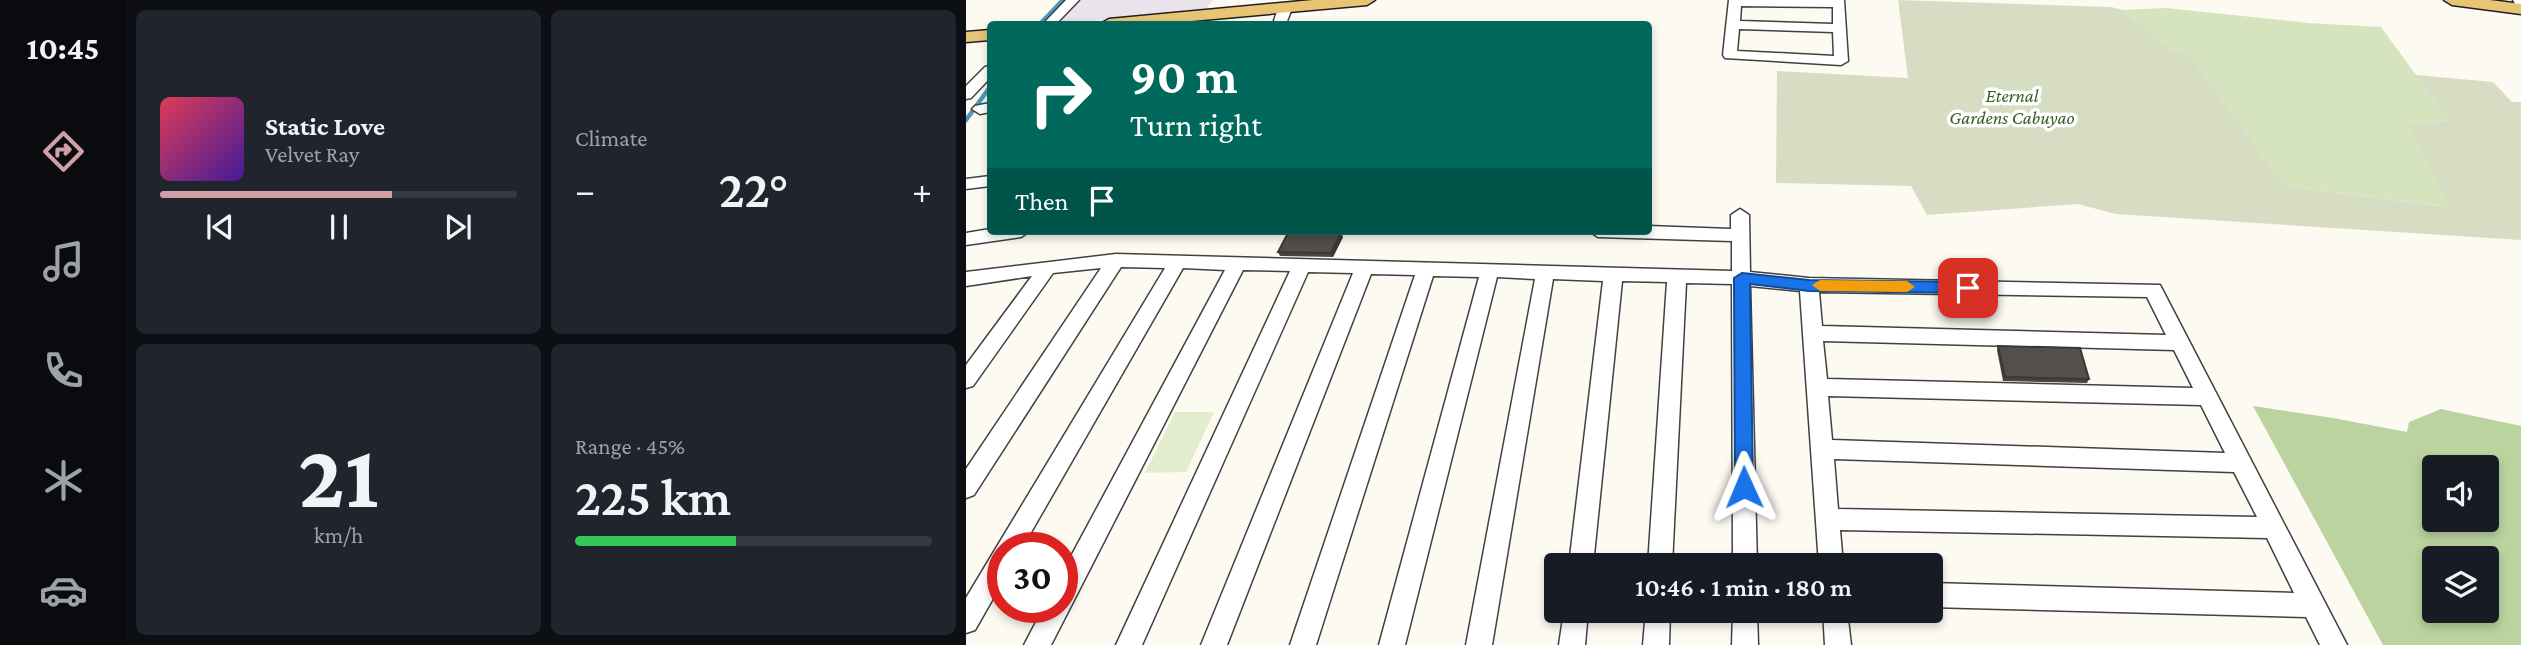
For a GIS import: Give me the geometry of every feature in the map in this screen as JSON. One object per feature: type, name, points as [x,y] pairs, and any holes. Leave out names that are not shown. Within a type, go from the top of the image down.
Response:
[{"type":"main road","points":[[1174,21],[1282,16],[1367,0]]},
{"type":"main road","points":[[2452,0],[2521,9]]},
{"type":"main road","points":[[966,37],[987,35]]},
{"type":"street","points":[[1052,21],[1073,0]]},
{"type":"street","points":[[1735,1],[1839,3],[1841,61],[1730,55],[1735,1]]},
{"type":"street","points":[[1733,24],[1839,28]]},
{"type":"street","points":[[966,95],[987,73]]},
{"type":"street","points":[[966,184],[987,181]]},
{"type":"street","points":[[1652,229],[1740,225],[1745,553]]},
{"type":"street","points":[[966,239],[994,235]]},
{"type":"street","points":[[966,488],[1116,260]]},
{"type":"street","points":[[969,282],[1048,267],[1116,260],[1545,275],[1742,278],[1809,285],[2153,290],[2334,645]]},
{"type":"street","points":[[1018,532],[1178,261]]},
{"type":"street","points":[[1078,567],[1237,264]]},
{"type":"street","points":[[1129,645],[1302,266]]},
{"type":"street","points":[[966,380],[1048,267]]},
{"type":"street","points":[[1214,645],[1365,267]]},
{"type":"street","points":[[1303,645],[1426,270]]},
{"type":"street","points":[[1392,645],[1489,273]]},
{"type":"street","points":[[1479,645],[1545,275]]},
{"type":"street","points":[[1582,553],[1614,276]]},
{"type":"street","points":[[1661,553],[1677,277]]},
{"type":"street","points":[[1809,285],[1830,553]]},
{"type":"street","points":[[1813,332],[2179,343]]},
{"type":"street","points":[[1817,387],[2207,397]]},
{"type":"street","points":[[1822,449],[2241,463]]},
{"type":"street","points":[[1828,519],[2274,528]]},
{"type":"street","points":[[966,621],[987,585]]},
{"type":"street","points":[[1943,595],[2313,605]]},
{"type":"street","points":[[1037,645],[1049,623]]},
{"type":"street","points":[[1572,645],[1575,623]]},
{"type":"street","points":[[1656,645],[1657,623]]},
{"type":"street","points":[[1745,623],[1745,645]]},
{"type":"street","points":[[1836,623],[1838,645]]},
{"type":"shaded area","points":[[1078,0],[1213,0],[1203,12],[1091,21],[1057,21]]},
{"type":"green space","name":"Eternal Gardens Cabuyao","points":[[1898,0],[2111,7],[2123,10],[2169,48],[2190,55],[2285,186],[2449,207],[2407,125],[2449,120],[2416,75],[2493,82],[2512,102],[2521,102],[2521,240],[2116,214],[2078,204],[1927,215],[1911,186],[1776,183],[1777,71],[1908,78]]},
{"type":"green space","points":[[2166,8],[2309,23],[2381,27],[2449,120],[2408,125],[2450,207],[2285,186],[2190,55],[2169,48],[2123,10]]},
{"type":"green space","points":[[2253,406],[2407,432],[2409,422],[2441,409],[2521,426],[2521,645],[2383,645]]},
{"type":"green space","points":[[1175,412],[1214,412],[1186,472],[1145,473]]},
{"type":"building","points":[[1287,235],[1340,235],[1331,253],[1278,252]]},
{"type":"building","points":[[1998,346],[2080,348],[2089,379],[2005,377]]},
{"type":"waterway","points":[[1043,21],[1063,0]]},
{"type":"waterway","points":[[966,120],[987,91]]},
{"type":"slow traffic","points":[[1820,285],[1907,287]]},
{"type":"route","points":[[1744,487],[1742,278],[1809,285],[1968,288]]}]
